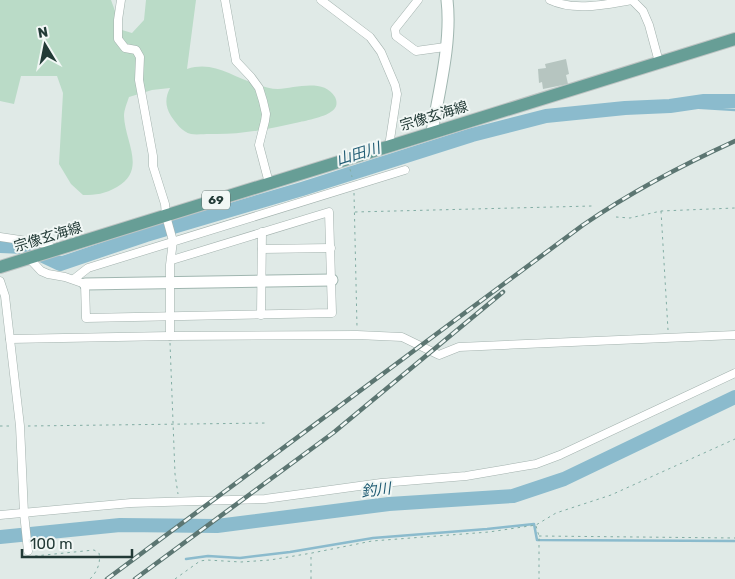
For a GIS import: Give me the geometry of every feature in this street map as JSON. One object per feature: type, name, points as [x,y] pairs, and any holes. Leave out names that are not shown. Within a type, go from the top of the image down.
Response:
[{"type":"main road","name":"宗像玄海線","points":[[0,267],[735,39]]},
{"type":"street","points":[[121,0],[118,39],[125,48],[136,50],[140,57],[139,80],[153,156],[153,166],[165,204],[172,241],[170,336]]},
{"type":"street","points":[[225,0],[236,61],[251,76],[259,88],[263,101],[265,121],[259,145],[269,183]]},
{"type":"street","points":[[321,0],[370,37],[381,52],[397,94],[389,146]]},
{"type":"street","points":[[418,0],[395,29],[396,36],[416,51],[445,47]]},
{"type":"street","points":[[432,132],[444,65],[447,0]]},
{"type":"street","points":[[550,0],[574,6],[632,0],[643,11],[650,25],[659,62]]},
{"type":"street","points":[[172,260],[329,212],[332,313],[86,318],[80,282],[88,268],[405,170]]},
{"type":"street","points":[[261,315],[262,232]]},
{"type":"street","points":[[0,237],[47,244],[55,250]]},
{"type":"street","points":[[262,249],[331,248]]},
{"type":"street","points":[[29,258],[41,271],[80,282],[171,283],[332,280]]},
{"type":"street","points":[[0,281],[4,296],[20,426],[24,514],[28,551]]},
{"type":"street","points":[[0,345],[10,342],[170,336],[357,335],[402,337],[439,355],[458,347],[735,334]]},
{"type":"street","points":[[0,515],[132,503],[265,499],[381,483],[466,476],[536,464],[569,451],[735,373]]},
{"type":"path","points":[[348,158],[354,185],[357,335]]},
{"type":"path","points":[[354,212],[592,206]]},
{"type":"path","points":[[616,217],[630,218],[661,211],[735,208]]},
{"type":"path","points":[[661,211],[669,337]]},
{"type":"path","points":[[170,336],[175,474],[180,502]]},
{"type":"path","points":[[0,426],[268,423]]},
{"type":"path","points":[[176,579],[200,561],[241,562],[270,560],[372,541],[489,532],[536,525],[556,514],[610,495],[735,439]]},
{"type":"path","points":[[536,525],[539,536],[539,579]]},
{"type":"path","points":[[539,536],[735,538]]},
{"type":"path","points":[[28,551],[29,556],[94,550],[99,553],[100,558],[96,573],[90,579]]},
{"type":"path","points":[[311,579],[312,553]]},
{"type":"green space","points":[[0,0],[111,0],[122,30],[132,33],[144,20],[146,0],[196,0],[187,69],[197,67],[215,68],[273,89],[317,86],[330,91],[335,97],[336,106],[332,111],[324,115],[278,127],[232,134],[191,134],[182,129],[171,116],[166,102],[170,88],[152,90],[129,97],[124,116],[132,155],[133,164],[131,172],[126,180],[113,189],[100,194],[83,195],[71,184],[59,164],[63,93],[57,76],[21,76],[14,104],[0,101]]},
{"type":"building","points":[[566,59],[569,74],[566,75],[568,84],[543,89],[542,82],[539,83],[538,69],[546,68],[545,64]]},
{"type":"waterway","name":"山田川","points":[[0,246],[24,247],[60,264],[146,235],[302,189],[472,135],[546,116],[625,108],[670,106],[704,101],[735,101]]},
{"type":"waterway","points":[[670,106],[735,110]]},
{"type":"waterway","name":"釣川","points":[[0,537],[120,525],[217,526],[389,504],[513,496],[564,479],[735,397]]},
{"type":"waterway","points":[[186,559],[208,556],[240,558],[290,552],[373,538],[534,524],[537,540],[735,541]]},
{"type":"railway","points":[[107,579],[583,225],[657,180],[735,141]]},
{"type":"railway","points":[[135,579],[333,433],[503,292]]}]
